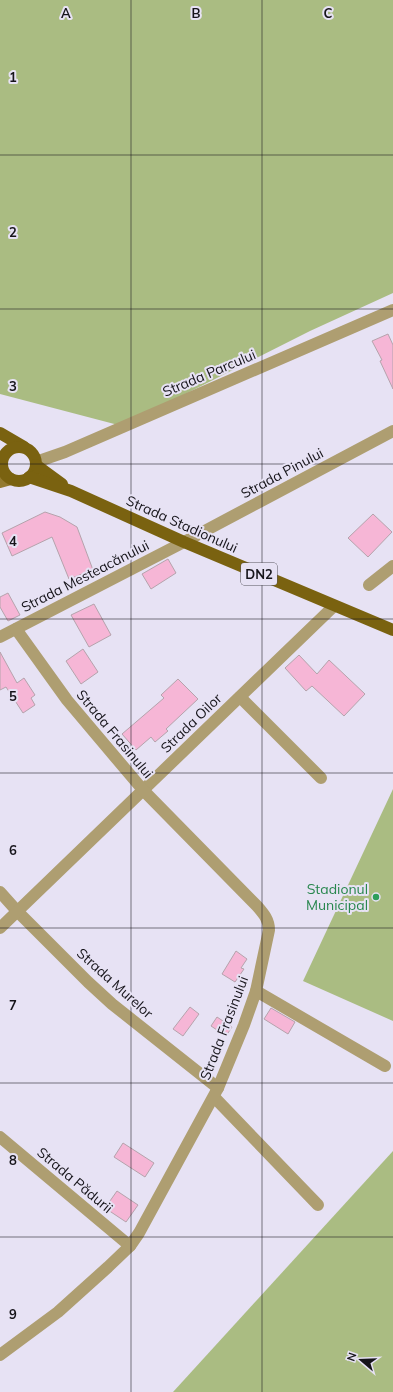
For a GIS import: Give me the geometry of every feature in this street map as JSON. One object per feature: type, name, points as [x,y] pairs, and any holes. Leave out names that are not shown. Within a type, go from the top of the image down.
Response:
[{"type":"main road","name":"DN2","points":[[0,433],[31,451],[36,463]]},
{"type":"main road","name":"DN2","points":[[24,447],[16,447],[9,450],[3,457],[1,464],[6,474],[6,480],[22,481],[29,478]]},
{"type":"main road","points":[[29,478],[34,472],[36,463]]},
{"type":"main road","name":"Strada Stadionului","points":[[36,463],[71,491]]},
{"type":"main road","name":"Strada Stadionului","points":[[29,478],[71,491],[184,542],[393,630]]},
{"type":"street","name":"Strada Parcului","points":[[36,463],[65,452],[393,310]]},
{"type":"street","name":"Strada Pinului","points":[[184,542],[393,431]]},
{"type":"street","name":"Strada Mesteacănului","points":[[0,637],[184,542]]},
{"type":"street","points":[[369,585],[393,566]]},
{"type":"street","name":"Strada Oilor","points":[[0,928],[334,606]]},
{"type":"street","name":"Strada Frasinului","points":[[0,1355],[58,1312],[130,1246],[139,1233],[216,1092],[244,1025],[256,991],[268,938],[269,924],[257,906],[143,790],[71,706],[16,629]]},
{"type":"street","points":[[240,697],[321,778]]},
{"type":"street","name":"Strada Murelor","points":[[0,892],[88,982],[216,1092],[318,1204]]},
{"type":"street","points":[[256,991],[385,1066]]},
{"type":"street","name":"Strada Pădurii","points":[[0,1137],[130,1246]]},
{"type":"green space","points":[[0,0],[393,0],[393,293],[310,331],[122,426],[0,394]]},
{"type":"green space","points":[[393,789],[393,1021],[303,981]]},
{"type":"green space","points":[[393,1151],[393,1392],[173,1392]]},
{"type":"building","points":[[388,334],[393,345],[393,389],[380,361],[382,360],[372,341]]},
{"type":"building","points":[[45,512],[60,517],[77,527],[93,570],[69,579],[52,537],[12,556],[2,533]]},
{"type":"building","points":[[373,514],[392,532],[368,557],[348,538]]},
{"type":"building","points":[[168,559],[176,573],[151,589],[142,574]]},
{"type":"building","points":[[8,593],[20,615],[8,621],[0,607],[0,597]]},
{"type":"building","points":[[94,604],[111,635],[89,647],[71,615]]},
{"type":"building","points":[[83,649],[98,672],[81,684],[66,661]]},
{"type":"building","points":[[0,652],[17,683],[24,678],[35,695],[31,698],[35,705],[23,713],[6,687],[0,690]]},
{"type":"building","points":[[299,655],[317,674],[329,660],[365,694],[344,716],[312,686],[306,691],[285,668]]},
{"type":"building","points":[[178,679],[198,699],[166,729],[168,731],[155,742],[151,737],[136,750],[122,734],[164,698],[161,695]]},
{"type":"building","points":[[236,951],[247,959],[241,968],[244,969],[235,982],[222,974]]},
{"type":"building","points":[[190,1007],[199,1014],[183,1036],[173,1029]]},
{"type":"building","points":[[271,1008],[295,1022],[288,1034],[264,1019]]},
{"type":"building","points":[[217,1017],[232,1027],[226,1036],[211,1026]]},
{"type":"building","points":[[123,1143],[154,1163],[145,1177],[114,1157]]},
{"type":"building","points":[[117,1191],[138,1205],[126,1222],[105,1208]]},
{"type":"place","name":"Stadionul Municipal","points":[[376,897]]}]
